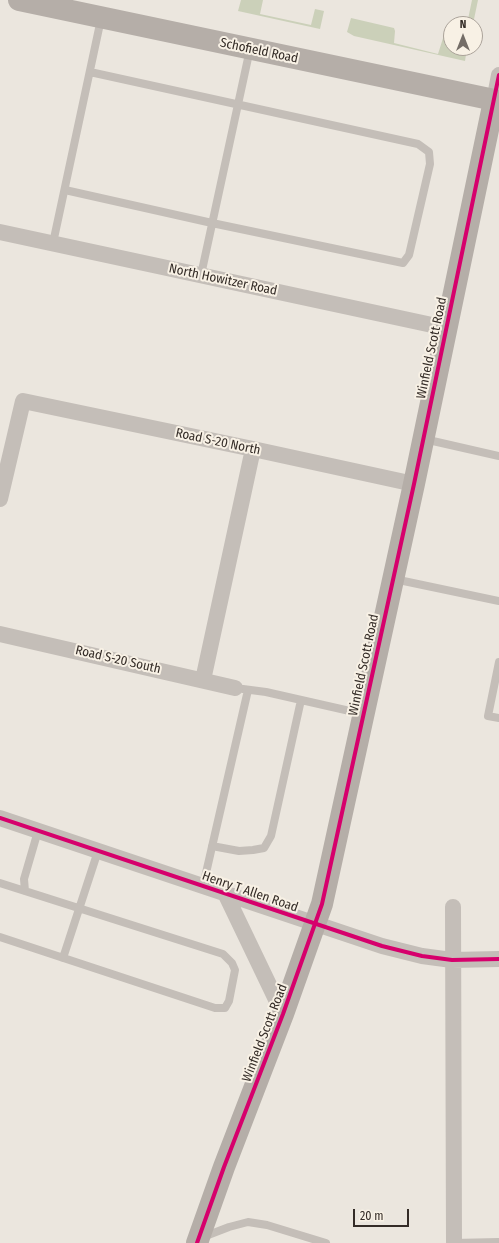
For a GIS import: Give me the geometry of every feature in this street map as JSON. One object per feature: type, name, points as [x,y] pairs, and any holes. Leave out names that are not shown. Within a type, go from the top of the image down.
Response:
[{"type":"street","name":"Schofield Road","points":[[19,0],[496,101]]},
{"type":"street","name":"Winfield Scott Road","points":[[197,1241],[224,1167],[284,1014],[316,925],[414,484],[446,328],[496,101],[499,76]]},
{"type":"street","name":"North Howitzer Road","points":[[0,232],[446,328]]},
{"type":"street","name":"Road S-20 North","points":[[0,499],[22,401],[253,448],[414,484]]},
{"type":"street","points":[[203,680],[253,448]]},
{"type":"street","name":"Road S-20 South","points":[[0,634],[242,689]]},
{"type":"street","name":"Henry T Allen Road","points":[[0,818],[382,946],[422,956],[452,960],[499,959]]},
{"type":"street","points":[[225,893],[284,1014]]},
{"type":"street","points":[[453,907],[454,1243]]},
{"type":"lane","points":[[53,243],[101,17]]},
{"type":"lane","points":[[201,275],[250,49]]},
{"type":"lane","points":[[65,190],[212,224],[403,263],[409,255],[430,164],[429,152],[418,144],[90,72]]},
{"type":"lane","points":[[423,439],[499,456]]},
{"type":"lane","points":[[393,579],[499,601]]},
{"type":"lane","points":[[499,662],[488,716],[499,718]]},
{"type":"lane","points":[[203,886],[242,689],[364,714]]},
{"type":"lane","points":[[212,846],[239,851],[264,848],[271,836],[301,700]]},
{"type":"lane","points":[[25,891],[24,879],[38,831]]},
{"type":"lane","points":[[63,958],[78,908],[98,851]]},
{"type":"lane","points":[[0,883],[223,954],[232,963],[235,970],[229,1001],[225,1008],[215,1008],[0,937]]},
{"type":"lane","points":[[197,1241],[229,1226],[248,1222],[267,1225],[326,1243]]},
{"type":"lane","points":[[454,1243],[499,1242]]},
{"type":"green space","points":[[241,0],[263,0],[260,14],[311,25],[315,9],[324,11],[320,29],[238,11]]},
{"type":"green space","points":[[472,0],[478,0],[475,16],[469,16]]},
{"type":"green space","points":[[351,18],[394,28],[394,43],[438,54],[443,38],[443,56],[466,56],[465,61],[354,36],[347,32]]},
{"type":"cycle path","points":[[197,1243],[224,1167],[283,1014],[322,904],[414,484],[499,75]]},
{"type":"cycle path","points":[[0,818],[382,946],[422,956],[452,960],[499,959]]}]
